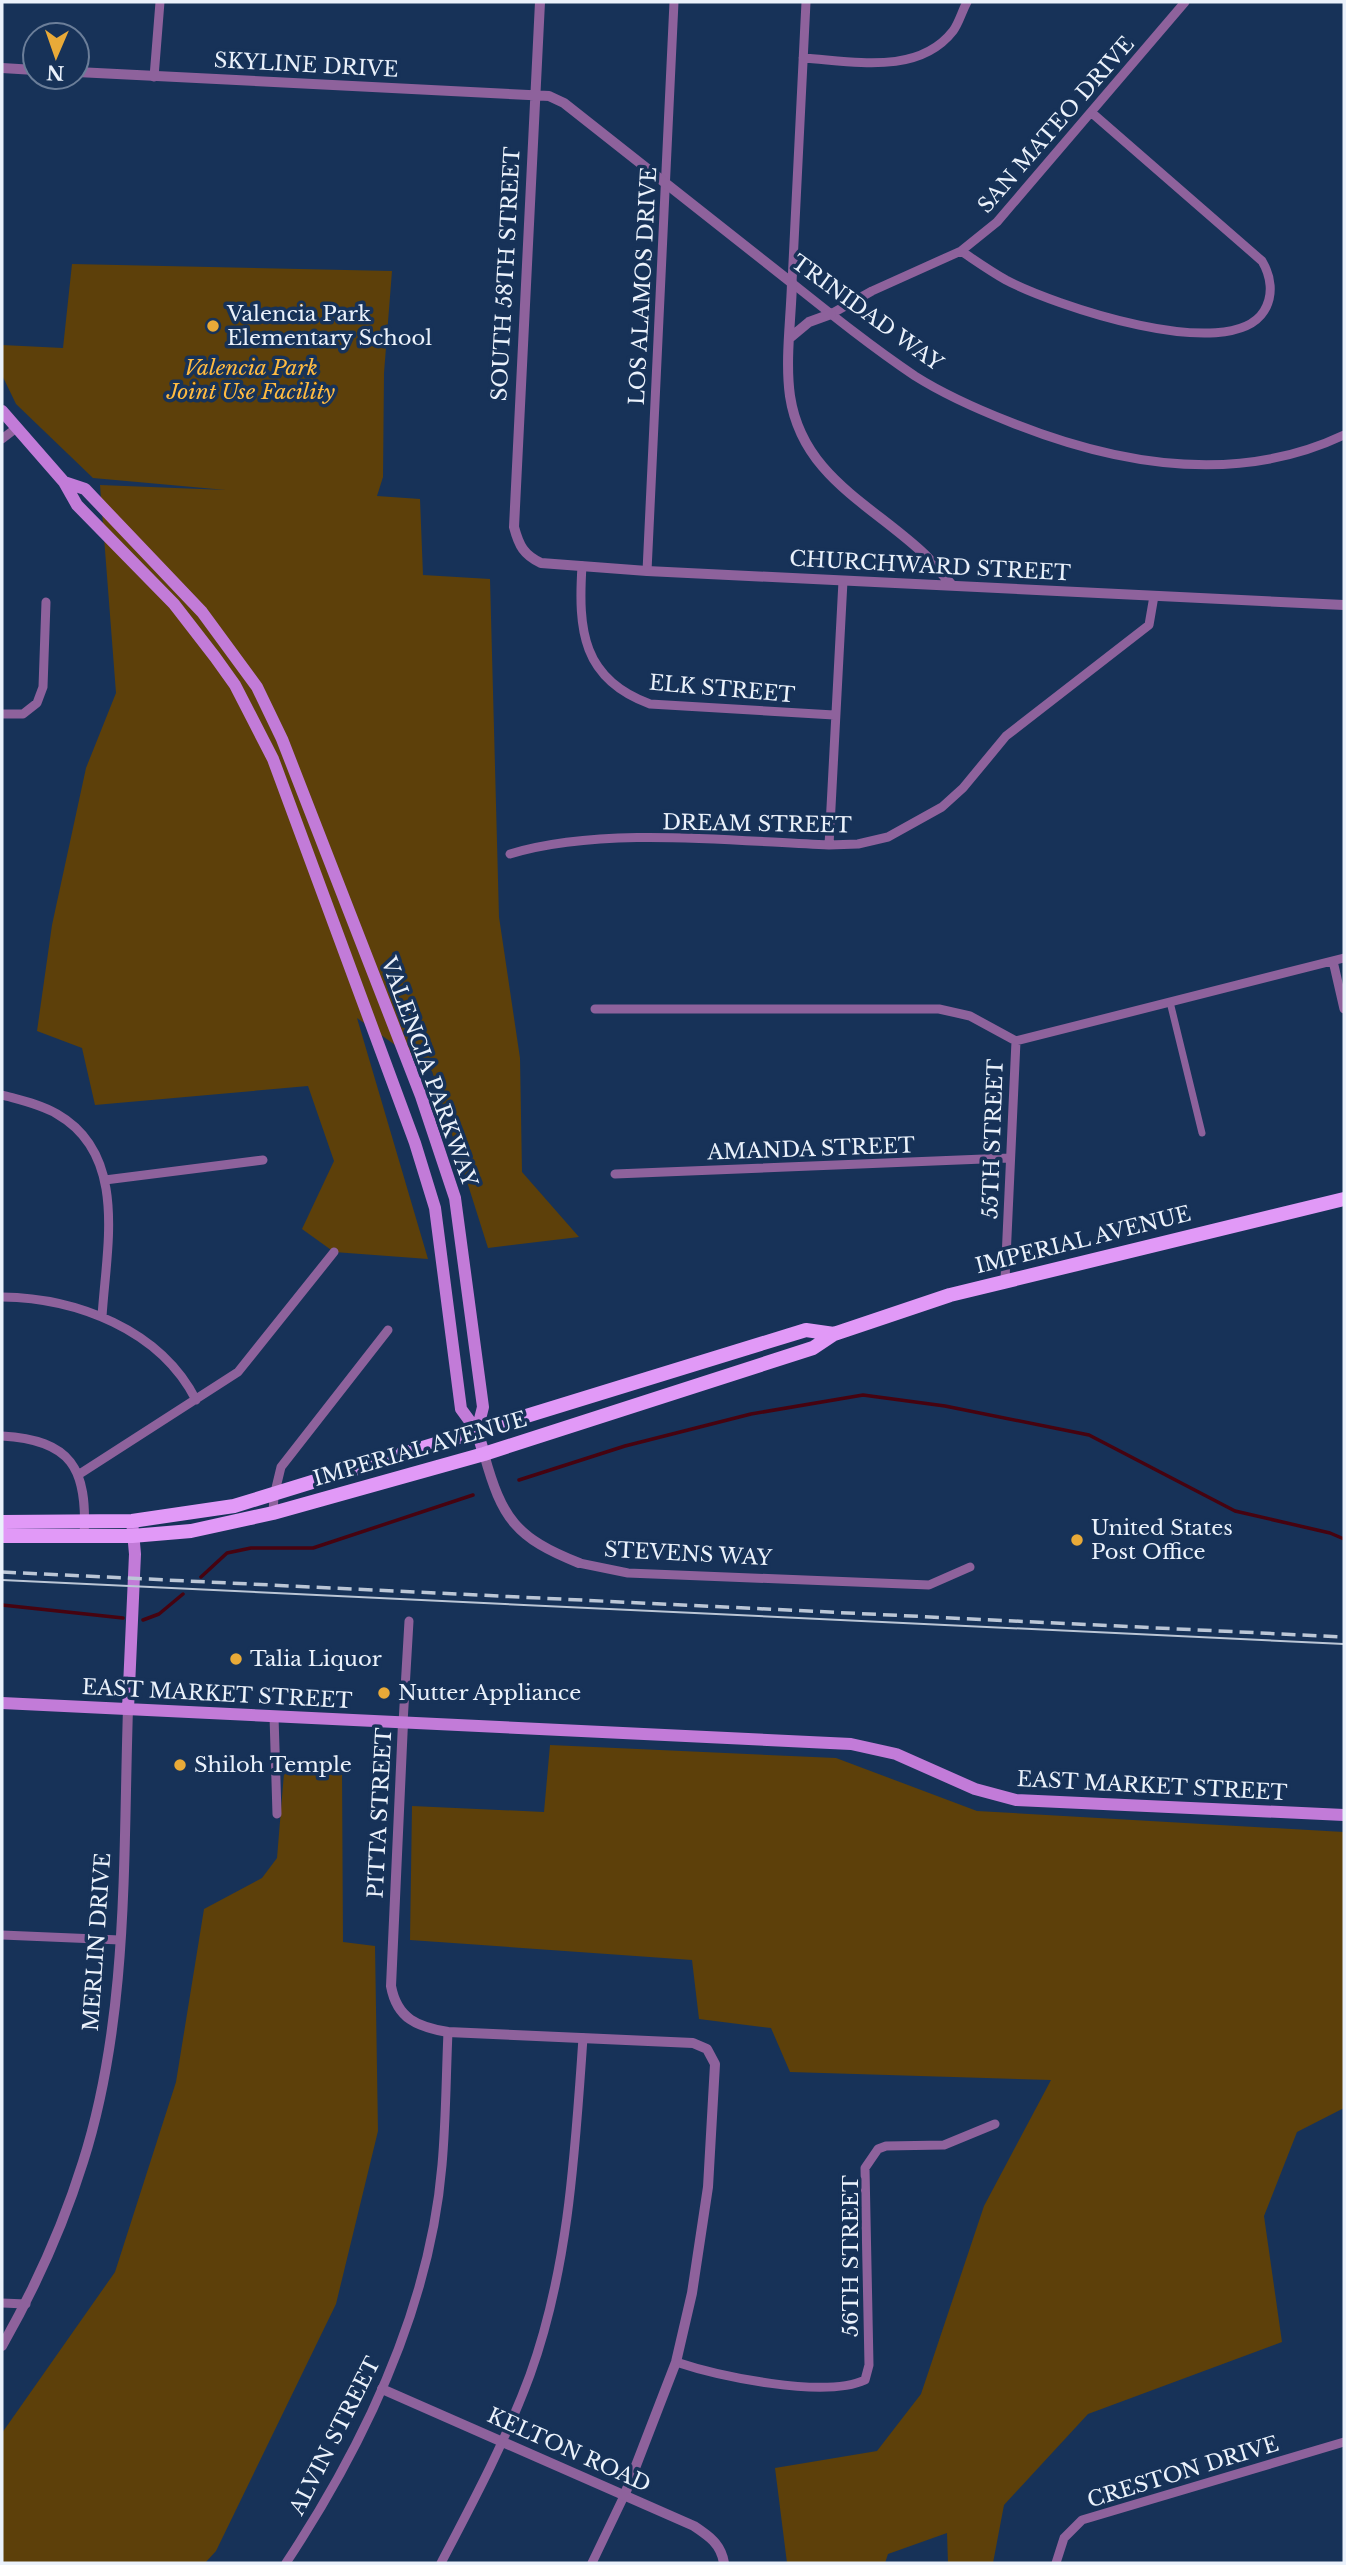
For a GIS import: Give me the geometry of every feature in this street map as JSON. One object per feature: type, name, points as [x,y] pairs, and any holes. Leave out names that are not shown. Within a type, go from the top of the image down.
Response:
[{"type":"main road","name":"VALENCIA PARKWAY","points":[[2,411],[64,482],[77,505],[174,604],[234,685],[273,759],[415,1143],[435,1208],[461,1409],[477,1431]]},
{"type":"main road","name":"VALENCIA PARKWAY","points":[[64,482],[85,489],[202,612],[257,687],[282,739],[416,1084],[455,1198],[483,1407],[477,1431]]},
{"type":"main road","name":"IMPERIAL AVENUE","points":[[2,1536],[132,1528],[191,1531],[273,1513],[484,1454],[813,1348],[834,1334],[1005,1280],[1344,1199]]},
{"type":"main road","name":"IMPERIAL AVENUE","points":[[132,1528],[274,1496],[806,1330],[834,1334]]},
{"type":"main road","name":"STEVENS WAY","points":[[477,1431],[484,1454]]},
{"type":"main road","name":"IMPERIAL AVENUE","points":[[2,1522],[85,1530]]},
{"type":"main road","name":"MERLIN DRIVE","points":[[128,1709],[135,1554],[132,1528]]},
{"type":"main road","name":"EAST MARKET STREET","points":[[2,1703],[851,1744],[896,1754],[975,1789],[1016,1800],[1344,1815]]},
{"type":"street","points":[[154,77],[160,2]]},
{"type":"street","name":"SOUTH 58TH STREET","points":[[520,547],[515,519],[540,2]]},
{"type":"street","name":"LOS ALAMOS DRIVE","points":[[647,571],[674,2]]},
{"type":"street","points":[[806,2],[792,283],[789,379],[792,409],[802,437],[817,462],[836,484],[922,552],[951,584]]},
{"type":"street","points":[[803,58],[887,62],[916,58],[944,41],[954,29],[967,2]]},
{"type":"street","name":"SAN MATEO DRIVE","points":[[831,314],[872,290],[961,251],[997,222],[1185,2]]},
{"type":"street","points":[[2,68],[21,69]]},
{"type":"street","name":"SKYLINE DRIVE","points":[[91,73],[534,95]]},
{"type":"street","name":"TRINIDAD WAY","points":[[534,95],[549,96],[564,103],[831,314],[916,376],[962,402],[1035,432],[1081,446],[1167,464],[1243,465],[1295,454],[1344,435]]},
{"type":"street","points":[[961,251],[1007,280],[1038,293],[1133,323],[1179,331],[1224,332],[1246,327],[1259,318],[1268,303],[1271,285],[1262,261],[1092,113]]},
{"type":"street","points":[[791,337],[809,322],[831,314]]},
{"type":"street","points":[[2,439],[15,429]]},
{"type":"street","name":"CHURCHWARD STREET","points":[[520,547],[541,564],[1344,605]]},
{"type":"street","name":"ELK STREET","points":[[582,566],[579,613],[583,637],[600,670],[628,694],[650,704],[834,715]]},
{"type":"street","points":[[829,845],[843,581]]},
{"type":"street","name":"DREAM STREET","points":[[510,854],[531,848],[629,838],[829,845],[858,844],[888,837],[942,807],[963,788],[1006,736],[1149,625],[1154,596]]},
{"type":"street","points":[[2,714],[23,714],[37,703],[43,687],[47,602]]},
{"type":"street","points":[[595,1009],[939,1009],[970,1016],[1016,1041],[1344,958]]},
{"type":"street","points":[[1333,961],[1344,1009]]},
{"type":"street","points":[[1170,1003],[1202,1133]]},
{"type":"street","name":"55TH STREET","points":[[1005,1280],[1016,1041]]},
{"type":"street","points":[[2,1095],[46,1108],[80,1132],[96,1154],[105,1180],[108,1210],[102,1317]]},
{"type":"street","name":"AMANDA STREET","points":[[615,1174],[1009,1158]]},
{"type":"street","points":[[105,1180],[263,1160]]},
{"type":"street","points":[[78,1475],[238,1372],[334,1252]]},
{"type":"street","points":[[2,1297],[62,1303],[102,1317],[135,1336],[162,1357],[182,1378],[196,1401]]},
{"type":"street","points":[[273,1513],[281,1467],[388,1330]]},
{"type":"street","points":[[2,1436],[36,1438],[53,1446],[68,1458],[78,1475],[85,1530]]},
{"type":"street","name":"STEVENS WAY","points":[[484,1454],[504,1513],[530,1540],[579,1563],[628,1573],[929,1585],[970,1567]]},
{"type":"street","name":"PITTA STREET","points":[[409,1621],[391,1986],[396,2006],[414,2023],[448,2032]]},
{"type":"street","name":"MERLIN DRIVE","points":[[2,2346],[26,2304],[84,2161],[104,2077],[120,1940],[128,1709]]},
{"type":"street","points":[[274,1716],[277,1814]]},
{"type":"street","points":[[2,1935],[120,1940]]},
{"type":"street","points":[[448,2032],[680,2042],[703,2046],[711,2054],[716,2070],[702,2239],[676,2362],[625,2494],[593,2563]]},
{"type":"street","name":"ALVIN STREET","points":[[286,2563],[382,2389],[425,2267],[442,2167],[448,2032]]},
{"type":"street","points":[[441,2563],[501,2441],[530,2373],[555,2284],[573,2177],[583,2038]]},
{"type":"street","name":"56TH STREET","points":[[676,2362],[755,2383],[840,2386],[865,2380],[869,2365],[865,2168],[878,2149],[886,2146],[944,2145],[995,2124]]},
{"type":"street","points":[[2,2302],[26,2304]]},
{"type":"street","name":"KELTON ROAD","points":[[382,2389],[625,2494],[707,2535],[722,2552],[724,2563]]},
{"type":"street","name":"CRESTON DRIVE","points":[[1056,2563],[1064,2538],[1082,2520],[1344,2442]]},
{"type":"green space","name":"Valencia Park Joint Use Facility","points":[[72,264],[392,271],[384,373],[383,477],[377,496],[420,499],[423,575],[490,579],[499,917],[520,1058],[522,1172],[579,1237],[488,1248],[432,1071],[357,1018],[428,1259],[334,1252],[302,1229],[334,1161],[308,1086],[95,1105],[82,1048],[37,1031],[52,925],[86,768],[116,693],[100,485],[226,490],[93,478],[16,404],[2,375],[2,345],[63,348]]},
{"type":"green space","points":[[550,1745],[836,1758],[977,1811],[1344,1832],[1344,2108],[1297,2132],[1264,2216],[1282,2342],[1088,2414],[1004,2505],[993,2563],[948,2563],[947,2533],[888,2554],[885,2563],[787,2563],[775,2468],[877,2451],[921,2394],[984,2206],[1051,2080],[790,2072],[771,2028],[699,2019],[692,1960],[410,1940],[412,1806],[544,1812]]},
{"type":"green space","points":[[342,1771],[343,1942],[375,1946],[378,2131],[336,2304],[216,2551],[205,2563],[2,2563],[2,2433],[115,2272],[176,2082],[204,1909],[262,1878],[277,1858],[284,1773]]},
{"type":"waterway","points":[[519,1480],[625,1446],[751,1414],[863,1395],[945,1406],[1089,1435],[1235,1511],[1330,1533],[1344,1539]]},
{"type":"waterway","points":[[201,1577],[227,1553],[251,1548],[313,1548],[473,1495]]},
{"type":"waterway","points":[[143,1620],[159,1614],[183,1594]]},
{"type":"waterway","points":[[2,1605],[123,1618]]},
{"type":"tram line","points":[[2,1580],[1344,1644]]},
{"type":"railway","points":[[2,1572],[1344,1637]]},
{"type":"place","name":"Valencia Park Elementary School","points":[[213,326]]},
{"type":"place","name":"United States Post Office","points":[[1077,1540]]},
{"type":"place","name":"Talia Liquor","points":[[236,1659]]},
{"type":"place","name":"Nutter Appliance","points":[[384,1693]]},
{"type":"place","name":"Shiloh Temple","points":[[180,1765]]}]
